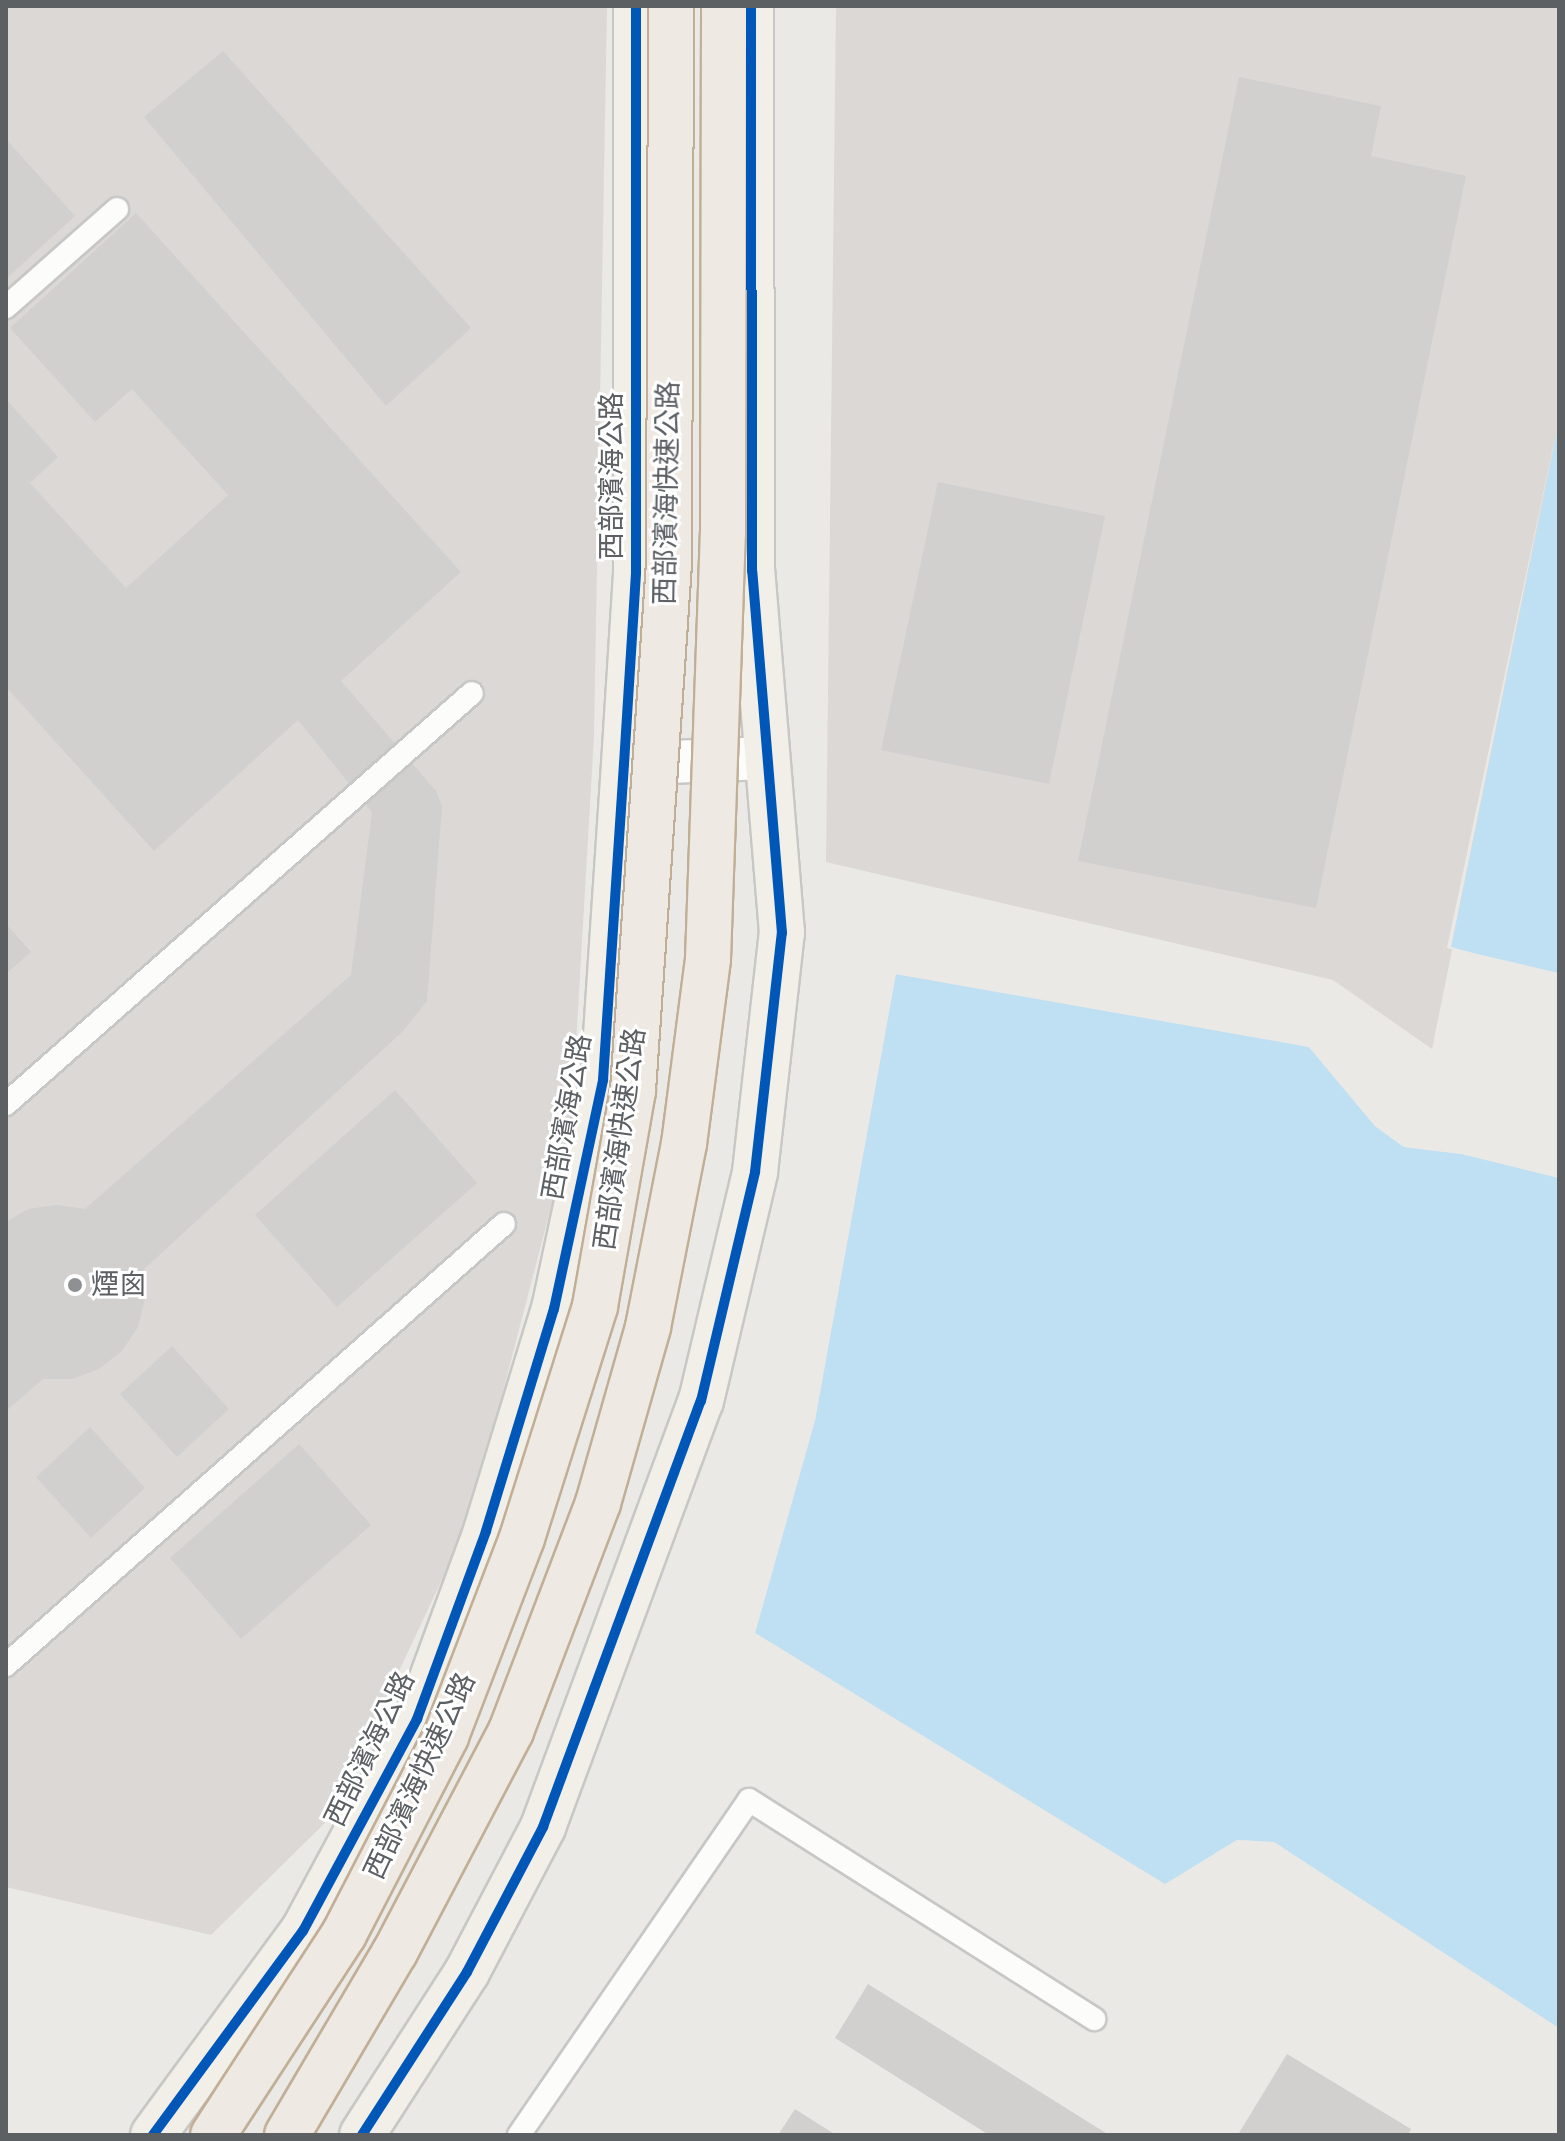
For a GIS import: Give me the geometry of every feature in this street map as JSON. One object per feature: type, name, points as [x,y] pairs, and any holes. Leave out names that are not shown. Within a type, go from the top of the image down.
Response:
[{"type":"highway","name":"西部濱海快速公路","points":[[213,2135],[344,1934],[446,1736],[522,1538],[595,1306],[633,1090],[669,563],[671,6]]},
{"type":"highway","name":"西部濱海快速公路","points":[[287,2135],[395,1952],[511,1731],[598,1503],[648,1327],[684,1144],[708,959],[723,533],[724,6]]},
{"type":"main road","name":"西部濱海公路","points":[[153,2135],[303,1931],[417,1719],[486,1531],[554,1309],[603,1080],[624,764],[636,572],[636,6]]},
{"type":"main road","points":[[362,2135],[467,1972],[543,1827],[701,1401],[755,1172],[782,933],[752,571],[751,6]]},
{"type":"street","points":[[624,764],[768,758]]},
{"type":"lane","points":[[6,307],[117,209]]},
{"type":"lane","points":[[6,1104],[472,693]]},
{"type":"lane","points":[[6,1665],[504,1224]]},
{"type":"lane","points":[[519,2135],[749,1800],[1094,2019]]},
{"type":"shaded area","points":[[6,6],[607,6],[594,736],[571,1130],[469,1522],[330,1818],[211,1935],[6,1887]]},
{"type":"shaded area","points":[[836,6],[1559,6],[1559,422],[1432,1049],[1333,980],[826,862]]},
{"type":"water","points":[[1559,422],[1559,973],[1451,948]]},
{"type":"water","points":[[895,974],[1309,1047],[1375,1126],[1404,1147],[1462,1154],[1559,1178],[1559,2028],[1274,1842],[1237,1840],[1165,1885],[755,1633],[815,1420]]},
{"type":"pier","points":[[1559,418],[1451,947],[1559,977],[1447,948]]},
{"type":"pier","points":[[893,971],[1083,999],[1310,1044],[1377,1123],[1406,1143],[1463,1150],[1559,1178],[1462,1154],[1404,1147],[1375,1126],[1309,1047],[1082,1003],[896,974],[815,1420],[755,1633],[1165,1884],[1237,1840],[1274,1842],[1559,2032],[1272,1846],[1238,1844],[1163,1888],[751,1635],[811,1419]]},
{"type":"building","points":[[223,51],[471,328],[386,406],[144,117]]},
{"type":"building","points":[[1239,77],[1381,106],[1371,156],[1466,176],[1316,908],[1078,861]]},
{"type":"building","points":[[6,139],[75,216],[6,279]]},
{"type":"building","points":[[136,213],[461,572],[341,681],[436,791],[442,806],[427,1001],[402,1032],[142,1271],[145,1299],[138,1327],[122,1351],[99,1369],[72,1379],[43,1379],[6,1411],[6,1222],[28,1209],[57,1205],[85,1209],[351,975],[372,812],[298,720],[154,851],[6,687],[6,399],[58,457],[30,483],[126,588],[228,495],[132,389],[95,422],[10,328]]},
{"type":"building","points":[[938,482],[1105,516],[1049,784],[881,750]]},
{"type":"building","points":[[6,924],[31,952],[6,974]]},
{"type":"building","points":[[395,1090],[477,1183],[337,1307],[255,1215]]},
{"type":"building","points":[[172,1346],[229,1409],[177,1457],[120,1394]]},
{"type":"building","points":[[90,1427],[145,1488],[91,1538],[36,1477]]},
{"type":"building","points":[[299,1444],[371,1525],[241,1639],[170,1558]]},
{"type":"building","points":[[868,1984],[1109,2135],[989,2135],[835,2038]]},
{"type":"building","points":[[1287,2054],[1411,2129],[1408,2135],[1239,2133]]},
{"type":"building","points":[[795,2109],[836,2135],[778,2135]]},
{"type":"cycle path","points":[[153,2135],[303,1931],[417,1719],[486,1531],[554,1309],[603,1080],[624,764],[636,572],[636,6]]},
{"type":"cycle path","points":[[362,2135],[467,1972],[543,1827],[701,1401],[755,1172],[782,933],[752,571],[751,6]]},
{"type":"place","name":"煙囪","points":[[75,1285]]}]
